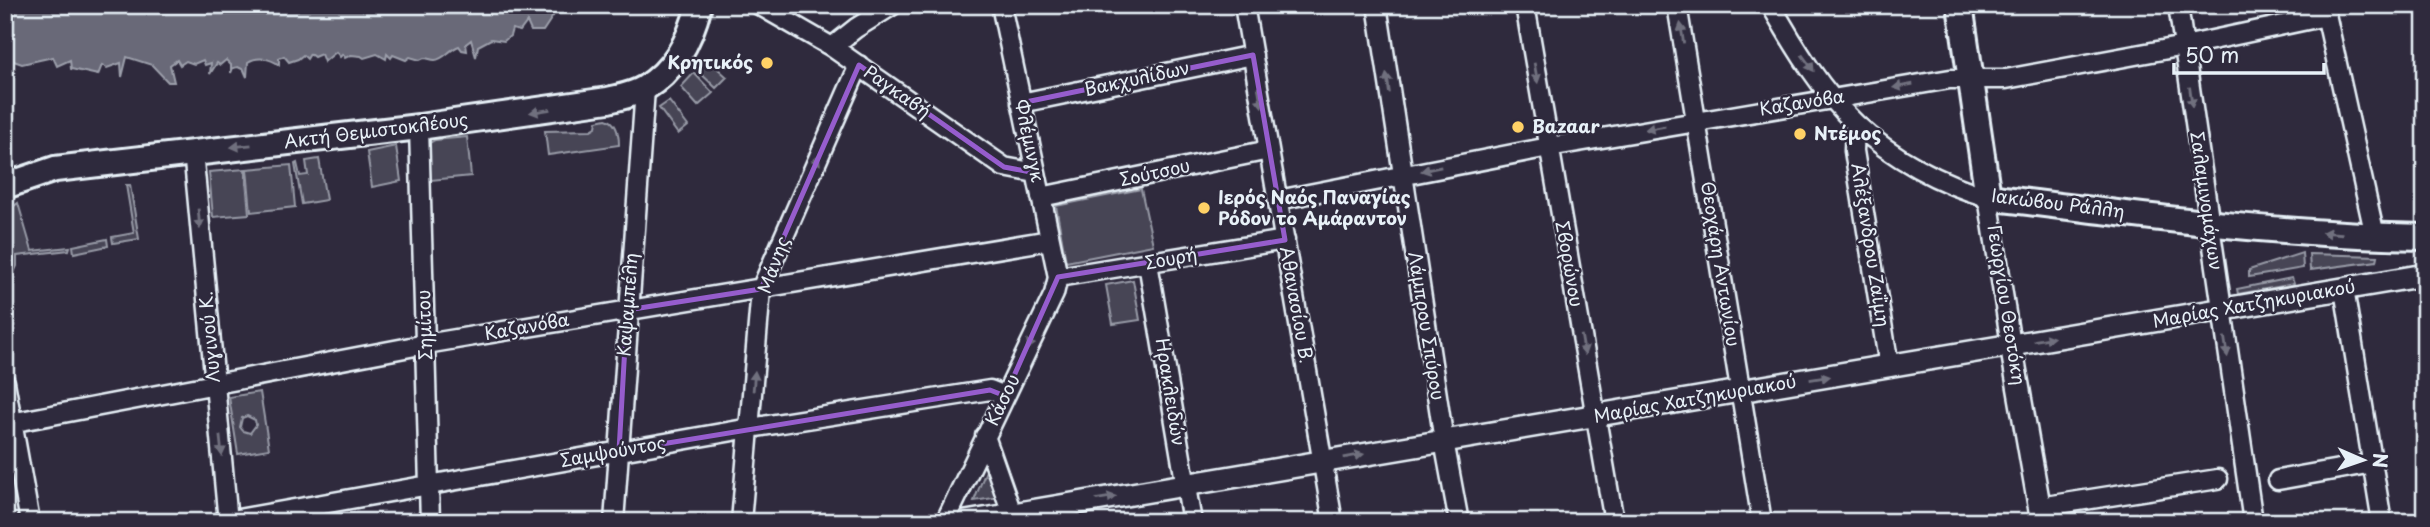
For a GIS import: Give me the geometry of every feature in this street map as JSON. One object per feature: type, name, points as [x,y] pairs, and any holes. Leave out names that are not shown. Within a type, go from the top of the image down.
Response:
[{"type":"main road","name":"Ακτή Θεμιστοκλέους","points":[[5,186],[55,169],[419,127],[608,100],[645,89],[664,73],[684,48],[699,5]]},
{"type":"main road","name":"Γεωργίου Θεοτόκη","points":[[1960,5],[1988,197]]},
{"type":"main road","name":"Ιακώβου Ράλλη","points":[[1988,197],[2262,228],[2425,237]]},
{"type":"street","name":"Ραγκαβή","points":[[759,5],[832,47],[1004,167],[1036,173]]},
{"type":"street","points":[[832,47],[893,5]]},
{"type":"street","name":"Φλέμινγκ","points":[[1001,5],[1058,277]]},
{"type":"street","name":"Αθανασίου Β.","points":[[1244,5],[1333,522]]},
{"type":"street","name":"Λάμπρου Σπύρου","points":[[1377,5],[1444,441],[1459,522]]},
{"type":"street","name":"Σβορώνου","points":[[1525,5],[1614,522]]},
{"type":"street","name":"Θεοχάρη Αντωνίου","points":[[1677,5],[1762,522]]},
{"type":"street","name":"Ιακώβου Ράλλη","points":[[1771,5],[1788,35],[1833,98],[1856,123],[1917,167],[1951,184],[1988,197]]},
{"type":"street","name":"Σαλαμινομάχων","points":[[2178,5],[2253,522]]},
{"type":"street","points":[[2327,8],[2375,236]]},
{"type":"street","name":"Καζανόβα","points":[[1278,200],[1402,174],[1833,98],[1950,79],[2006,79],[2184,46],[2327,8]]},
{"type":"street","name":"Βακχυλίδων","points":[[1021,103],[1253,55]]},
{"type":"street","name":"Μάνης","points":[[741,522],[761,289],[859,65]]},
{"type":"street","name":"Καψαμπέλη","points":[[614,522],[627,310],[645,89]]},
{"type":"street","name":"Αλέξανδρου Ζαΐμη","points":[[1856,123],[1854,151],[1889,366]]},
{"type":"street","name":"Σημίτου","points":[[419,127],[430,522]]},
{"type":"street","name":"Σούτσου","points":[[1041,197],[1269,150]]},
{"type":"street","name":"Λυγινού Κ.","points":[[193,151],[226,521]]},
{"type":"street","name":"Γεωργίου Θεοτόκη","points":[[1988,197],[2041,514]]},
{"type":"street","name":"Καζανόβα","points":[[9,423],[426,344],[1050,240]]},
{"type":"street","name":"Σουρή","points":[[1058,277],[1284,240]]},
{"type":"street","name":"Ηρακλειδών","points":[[1148,263],[1192,522]]},
{"type":"street","name":"Μαρίας Χατζηκυριακού","points":[[966,522],[1015,517],[1185,485],[2425,275]]},
{"type":"street","name":"Κάσου","points":[[945,522],[1054,294],[1058,277]]},
{"type":"street","points":[[2344,289],[2382,522]]},
{"type":"street","points":[[5,382],[9,423],[30,522]]},
{"type":"street","name":"Σαμψούντος","points":[[226,521],[750,428],[990,390],[1005,396]]},
{"type":"street","points":[[985,436],[1015,517]]},
{"type":"street","points":[[2278,480],[2373,463]]},
{"type":"street","points":[[2041,514],[2218,479]]},
{"type":"highlighted area","points":[[1253,55],[1285,240],[1058,277],[1005,396],[990,390],[619,451],[627,310],[761,289],[859,65],[1004,167],[1036,173],[1021,103]]},
{"type":"shaded area","points":[[706,58],[727,77],[716,88],[695,68]]},
{"type":"shaded area","points":[[694,73],[713,93],[698,106],[681,87]]},
{"type":"shaded area","points":[[669,101],[688,126],[678,134],[659,108]]},
{"type":"shaded area","points":[[606,119],[615,126],[619,145],[548,155],[545,131],[591,130],[596,127],[597,121]]},
{"type":"shaded area","points":[[467,137],[471,176],[431,180],[428,144],[435,140]]},
{"type":"shaded area","points":[[396,146],[401,181],[372,187],[367,152]]},
{"type":"shaded area","points":[[319,159],[326,200],[302,204],[295,164],[297,163],[300,176],[308,175],[306,161]]},
{"type":"shaded area","points":[[291,165],[295,207],[251,212],[247,169]]},
{"type":"shaded area","points":[[245,169],[249,214],[213,217],[209,172]]},
{"type":"shaded area","points":[[126,185],[130,185],[139,239],[113,243],[112,237],[134,233]]},
{"type":"shaded area","points":[[1141,189],[1153,245],[1066,262],[1056,206]]},
{"type":"shaded area","points":[[18,203],[32,251],[70,247],[69,250],[17,256],[17,266],[5,291],[5,213]]},
{"type":"shaded area","points":[[107,239],[108,246],[74,253],[73,246]]},
{"type":"shaded area","points":[[2302,253],[2303,268],[2249,277],[2249,270]]},
{"type":"shaded area","points":[[2309,254],[2378,256],[2377,261],[2310,270]]},
{"type":"shaded area","points":[[2292,278],[2294,284],[2238,294],[2237,289]]},
{"type":"shaded area","points":[[1133,280],[1140,320],[1113,324],[1106,285]]},
{"type":"shaded area","points":[[260,392],[269,449],[238,454],[229,397]],"holes":[[[247,416],[255,420],[256,425],[250,433],[240,427],[242,418]]]},
{"type":"shaded area","points":[[991,458],[1000,497],[974,501]]},
{"type":"water","points":[[5,5],[555,5],[555,13],[543,31],[531,31],[527,22],[520,31],[512,29],[510,36],[504,41],[491,39],[478,46],[476,57],[471,40],[466,44],[467,51],[459,46],[435,60],[410,57],[406,60],[393,55],[391,58],[387,54],[386,59],[377,54],[364,58],[351,55],[345,58],[343,54],[340,57],[336,52],[324,62],[321,54],[314,57],[310,54],[307,59],[303,55],[289,62],[284,56],[279,58],[279,65],[264,59],[248,62],[247,77],[244,70],[238,67],[233,68],[231,73],[231,65],[226,60],[220,65],[217,63],[210,74],[211,63],[205,65],[203,60],[194,64],[186,61],[180,65],[177,60],[170,65],[174,82],[168,82],[152,65],[127,57],[122,77],[121,63],[107,68],[102,65],[98,75],[71,69],[70,60],[57,66],[53,57],[22,64],[5,58]]},
{"type":"place","name":"Κρητικός","points":[[767,63]]},
{"type":"place","name":"Bazaar","points":[[1518,127]]},
{"type":"place","name":"Ντέμος","points":[[1800,134]]},
{"type":"place","name":"Ιερός Ναός Παναγίας Ρόδον το Αμάραντον","points":[[1204,208]]}]
